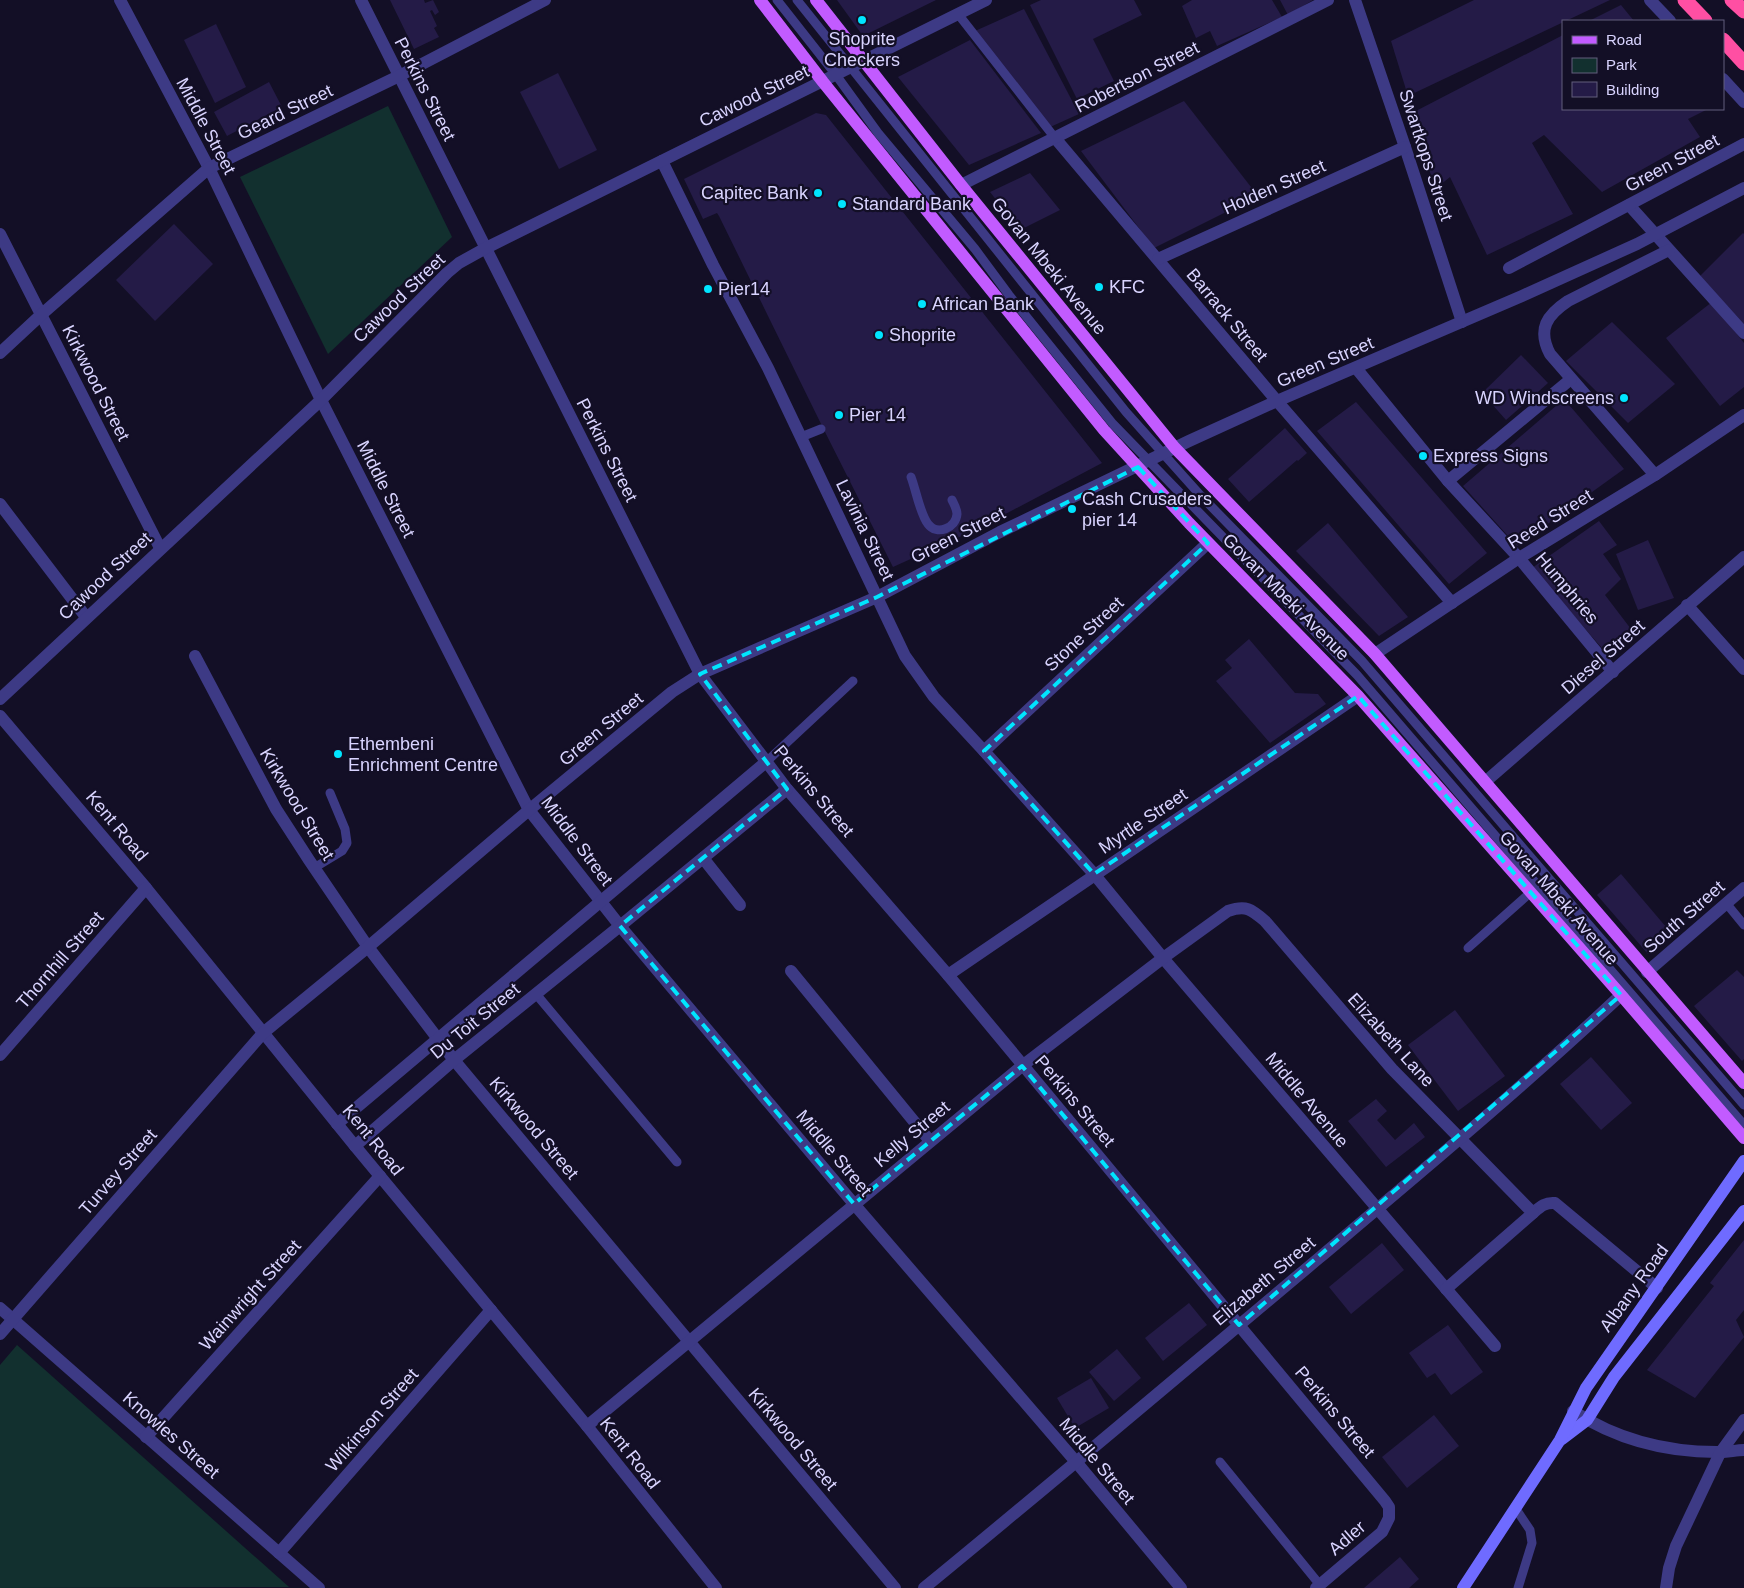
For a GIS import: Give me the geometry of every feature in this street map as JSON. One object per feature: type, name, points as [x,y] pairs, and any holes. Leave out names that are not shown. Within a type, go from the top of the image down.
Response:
[{"type":"highway","points":[[1685,0],[1704,20]]},
{"type":"highway","points":[[1732,0],[1744,12]]},
{"type":"highway","points":[[1724,41],[1744,63]]},
{"type":"main road","name":"Govan Mbeki Avenue","points":[[760,0],[823,82],[1078,400],[1143,464],[1208,543],[1358,696],[1744,1138]]},
{"type":"main road","name":"Govan Mbeki Avenue","points":[[816,0],[1169,451],[1375,654],[1744,1083]]},
{"type":"main road","name":"Albany Road","points":[[1463,1588],[1560,1440],[1573,1411],[1605,1359],[1657,1288],[1744,1161]]},
{"type":"main road","name":"Albany Road","points":[[1560,1440],[1587,1420],[1614,1377],[1744,1211]]},
{"type":"street","name":"Middle Street","points":[[120,0],[209,168],[321,400],[529,810],[620,926],[854,1204],[1077,1462],[1182,1588]]},
{"type":"street","name":"Perkins Street","points":[[361,0],[700,674],[766,762],[948,975],[1389,1507]]},
{"type":"street","name":"Geard Street","points":[[0,353],[209,168],[399,76],[545,0]]},
{"type":"street","name":"Cawood Street","points":[[0,699],[321,400],[459,263],[986,0]]},
{"type":"street","name":"Robertson Street","points":[[961,185],[1328,0]]},
{"type":"street","name":"Swartkops Street","points":[[1355,0],[1462,322]]},
{"type":"street","points":[[1650,0],[1669,20]]},
{"type":"street","points":[[1724,80],[1744,102]]},
{"type":"street","name":"Barrack Street","points":[[1055,138],[1277,401],[1452,603]]},
{"type":"street","name":"Green Street","points":[[1510,268],[1744,144]]},
{"type":"street","name":"Holden Street","points":[[1158,259],[1405,147]]},
{"type":"street","name":"Lavinia Street","points":[[662,161],[713,265],[768,368],[905,656],[934,697],[1094,874]]},
{"type":"street","name":"Green Street","points":[[263,1033],[672,692],[700,674],[877,597],[1000,532],[1277,401],[1522,296],[1637,244],[1744,188]]},
{"type":"street","points":[[1629,205],[1744,333]]},
{"type":"street","name":"Kirkwood Street","points":[[0,234],[160,548]]},
{"type":"street","points":[[1655,475],[1550,354],[1546,346],[1543,330],[1548,319],[1557,308],[1568,301],[1669,250]]},
{"type":"street","name":"Humphries","points":[[1356,368],[1448,480],[1519,558],[1613,672]]},
{"type":"street","points":[[1448,480],[1571,379]]},
{"type":"street","name":"Reed Street","points":[[1375,654],[1519,558],[1655,475],[1744,415]]},
{"type":"street","points":[[0,504],[86,617]]},
{"type":"street","name":"Stone Street","points":[[984,751],[1208,543]]},
{"type":"street","name":"Diesel Street","points":[[1485,782],[1613,672],[1687,605],[1744,558]]},
{"type":"street","points":[[1687,605],[1744,668]]},
{"type":"street","name":"Kirkwood Street","points":[[195,656],[276,810],[368,947],[454,1060],[895,1588]]},
{"type":"street","name":"Myrtle Street","points":[[948,975],[1358,696]]},
{"type":"street","name":"Kent Road","points":[[0,716],[146,888],[355,1146],[587,1426],[716,1588]]},
{"type":"street","points":[[337,1124],[766,762]]},
{"type":"street","name":"Du Toit Street","points":[[355,1146],[454,1060],[788,788]]},
{"type":"street","points":[[703,858],[740,905]]},
{"type":"street","name":"Middle Avenue","points":[[1094,874],[1163,958],[1495,1346]]},
{"type":"street","name":"Thornhill Street","points":[[0,1055],[146,888]]},
{"type":"street","name":"South Street","points":[[1647,972],[1744,888]]},
{"type":"street","name":"Elizabeth Lane","points":[[1220,917],[1228,911],[1246,908],[1265,921],[1392,1069],[1532,1213]]},
{"type":"street","name":"Kelly Street","points":[[587,1426],[1022,1066],[1163,958],[1220,917]]},
{"type":"street","points":[[790,970],[930,1141]]},
{"type":"street","name":"Elizabeth Street","points":[[924,1588],[1077,1462],[1377,1209],[1621,995]]},
{"type":"street","name":"Turvey Street","points":[[0,1334],[263,1033]]},
{"type":"street","name":"Wainwright Street","points":[[146,1437],[380,1176]]},
{"type":"street","points":[[1446,1289],[1532,1213],[1548,1202],[1555,1203],[1657,1288]]},
{"type":"street","name":"Knowles Street","points":[[0,1308],[319,1588]]},
{"type":"street","name":"Wilkinson Street","points":[[279,1553],[491,1310]]},
{"type":"street","points":[[1573,1411],[1587,1420],[1638,1442],[1675,1450],[1720,1453],[1744,1450]]},
{"type":"street","points":[[1666,1588],[1669,1568],[1676,1546],[1720,1453],[1744,1420]]},
{"type":"street","name":"Adler","points":[[1318,1586],[1382,1532],[1389,1518],[1389,1507]]},
{"type":"lane","points":[[777,0],[836,75],[878,133],[975,249],[1009,295],[1143,464],[1384,704],[1744,1125]]},
{"type":"lane","points":[[797,0],[1117,401],[1169,451],[1201,496],[1362,661],[1744,1105]]},
{"type":"lane","points":[[958,14],[1055,138]]},
{"type":"lane","points":[[801,437],[821,429]]},
{"type":"lane","points":[[912,477],[927,523],[932,528],[943,530],[955,521],[957,510],[952,500]]},
{"type":"lane","points":[[766,762],[853,680]]},
{"type":"lane","points":[[314,868],[342,851],[348,843],[345,829],[330,793]]},
{"type":"lane","points":[[1468,948],[1531,892]]},
{"type":"lane","points":[[1726,904],[1744,925]]},
{"type":"lane","points":[[536,994],[677,1162]]},
{"type":"lane","points":[[1220,1462],[1318,1586]]},
{"type":"lane","points":[[1516,1509],[1530,1530],[1532,1543],[1518,1588]]},
{"type":"highlighted area","points":[[1138,467],[1208,543],[984,751],[1094,874],[1358,696],[1621,995],[1239,1325],[1022,1066],[854,1204],[620,926],[787,789],[700,674],[877,597]]},
{"type":"green space","points":[[388,106],[452,237],[328,354],[240,177]]},
{"type":"green space","points":[[17,1345],[289,1587],[0,1588],[0,1365]]},
{"type":"building","points":[[390,0],[424,0],[425,3],[433,0],[439,12],[435,15],[432,10],[430,11],[437,26],[434,28],[439,37],[414,49]]},
{"type":"building","points":[[837,0],[936,0],[863,36]]},
{"type":"building","points":[[1041,0],[1134,0],[1142,15],[1093,39],[1114,81],[1077,99],[1030,5]]},
{"type":"building","points":[[1192,0],[1272,0],[1282,17],[1217,46],[1210,31],[1196,38],[1182,6]]},
{"type":"building","points":[[1280,0],[1313,0],[1288,15]]},
{"type":"building","points":[[1474,0],[1610,0],[1568,20],[1562,20],[1562,23],[1408,96],[1391,41]]},
{"type":"building","points":[[1621,5],[1633,20],[1591,20]]},
{"type":"building","points":[[1024,9],[1079,114],[1048,128],[975,31]]},
{"type":"building","points":[[216,24],[246,87],[215,103],[184,40]]},
{"type":"building","points":[[1562,36],[1562,110],[1706,110],[1688,119],[1700,137],[1602,192],[1544,135],[1532,143],[1573,214],[1487,255],[1450,177],[1435,189],[1412,113]]},
{"type":"building","points":[[970,40],[1041,133],[969,165],[898,77]]},
{"type":"building","points":[[558,73],[597,150],[559,169],[520,92]]},
{"type":"building","points":[[269,82],[282,107],[227,136],[214,112]]},
{"type":"building","points":[[1184,101],[1258,196],[1154,248],[1081,151]]},
{"type":"building","points":[[816,113],[826,115],[1102,463],[977,529],[893,567],[719,216],[717,213],[703,219],[684,179]]},
{"type":"building","points":[[1030,173],[1060,210],[1020,230],[990,192]]},
{"type":"building","points":[[174,224],[213,264],[155,321],[116,280]]},
{"type":"building","points":[[1744,234],[1744,324],[1700,276]]},
{"type":"building","points":[[1712,302],[1744,343],[1744,387],[1720,406],[1666,338]]},
{"type":"building","points":[[1612,322],[1675,384],[1628,423],[1566,361]]},
{"type":"building","points":[[1521,355],[1548,383],[1506,420],[1482,393]]},
{"type":"building","points":[[1564,399],[1624,469],[1517,546],[1463,486]]},
{"type":"building","points":[[1356,402],[1487,553],[1449,584],[1317,431]]},
{"type":"building","points":[[1285,428],[1307,453],[1249,502],[1228,479]]},
{"type":"building","points":[[1599,521],[1617,545],[1603,554],[1621,579],[1605,595],[1634,633],[1608,655],[1532,568]]},
{"type":"building","points":[[1328,523],[1408,617],[1379,636],[1296,551]]},
{"type":"building","points":[[1648,540],[1674,598],[1638,610],[1616,554]]},
{"type":"building","points":[[1249,639],[1295,693],[1318,694],[1326,704],[1270,743],[1216,681],[1232,668],[1225,660]]},
{"type":"building","points":[[1621,874],[1672,934],[1648,954],[1597,895]]},
{"type":"building","points":[[1737,970],[1744,977],[1744,1059],[1742,1061],[1694,1006]]},
{"type":"building","points":[[1455,1010],[1505,1076],[1458,1111],[1408,1045]]},
{"type":"building","points":[[1591,1057],[1632,1103],[1601,1130],[1560,1084]]},
{"type":"building","points":[[1376,1099],[1387,1111],[1377,1120],[1395,1140],[1414,1123],[1425,1137],[1386,1167],[1348,1121]]},
{"type":"building","points":[[1744,1240],[1744,1310],[1736,1320],[1744,1337],[1695,1398],[1647,1370],[1714,1286],[1710,1283]]},
{"type":"building","points":[[1382,1243],[1404,1270],[1351,1314],[1329,1287]]},
{"type":"building","points":[[1189,1303],[1207,1325],[1163,1361],[1145,1338]]},
{"type":"building","points":[[1448,1325],[1483,1372],[1451,1395],[1435,1373],[1427,1378],[1409,1353]]},
{"type":"building","points":[[1117,1349],[1141,1378],[1114,1401],[1089,1372]]},
{"type":"building","points":[[1091,1378],[1109,1408],[1075,1428],[1057,1398]]},
{"type":"building","points":[[1434,1415],[1459,1446],[1407,1488],[1382,1457]]},
{"type":"building","points":[[1400,1557],[1419,1579],[1409,1588],[1364,1588]]},
{"type":"place","name":"Shoprite Checkers","points":[[862,20]]},
{"type":"place","name":"Capitec Bank","points":[[818,193]]},
{"type":"place","name":"Standard Bank","points":[[842,204]]},
{"type":"place","name":"KFC","points":[[1099,287]]},
{"type":"place","name":"Pier14","points":[[708,289]]},
{"type":"place","name":"African Bank","points":[[922,304]]},
{"type":"place","name":"Shoprite","points":[[879,335]]},
{"type":"place","name":"WD Windscreens","points":[[1624,398]]},
{"type":"place","name":"Pier 14","points":[[839,415]]},
{"type":"place","name":"Express Signs","points":[[1423,456]]},
{"type":"place","name":"Cash Crusaders pier 14","points":[[1072,509]]},
{"type":"place","name":"Ethembeni Enrichment Centre","points":[[338,754]]}]
